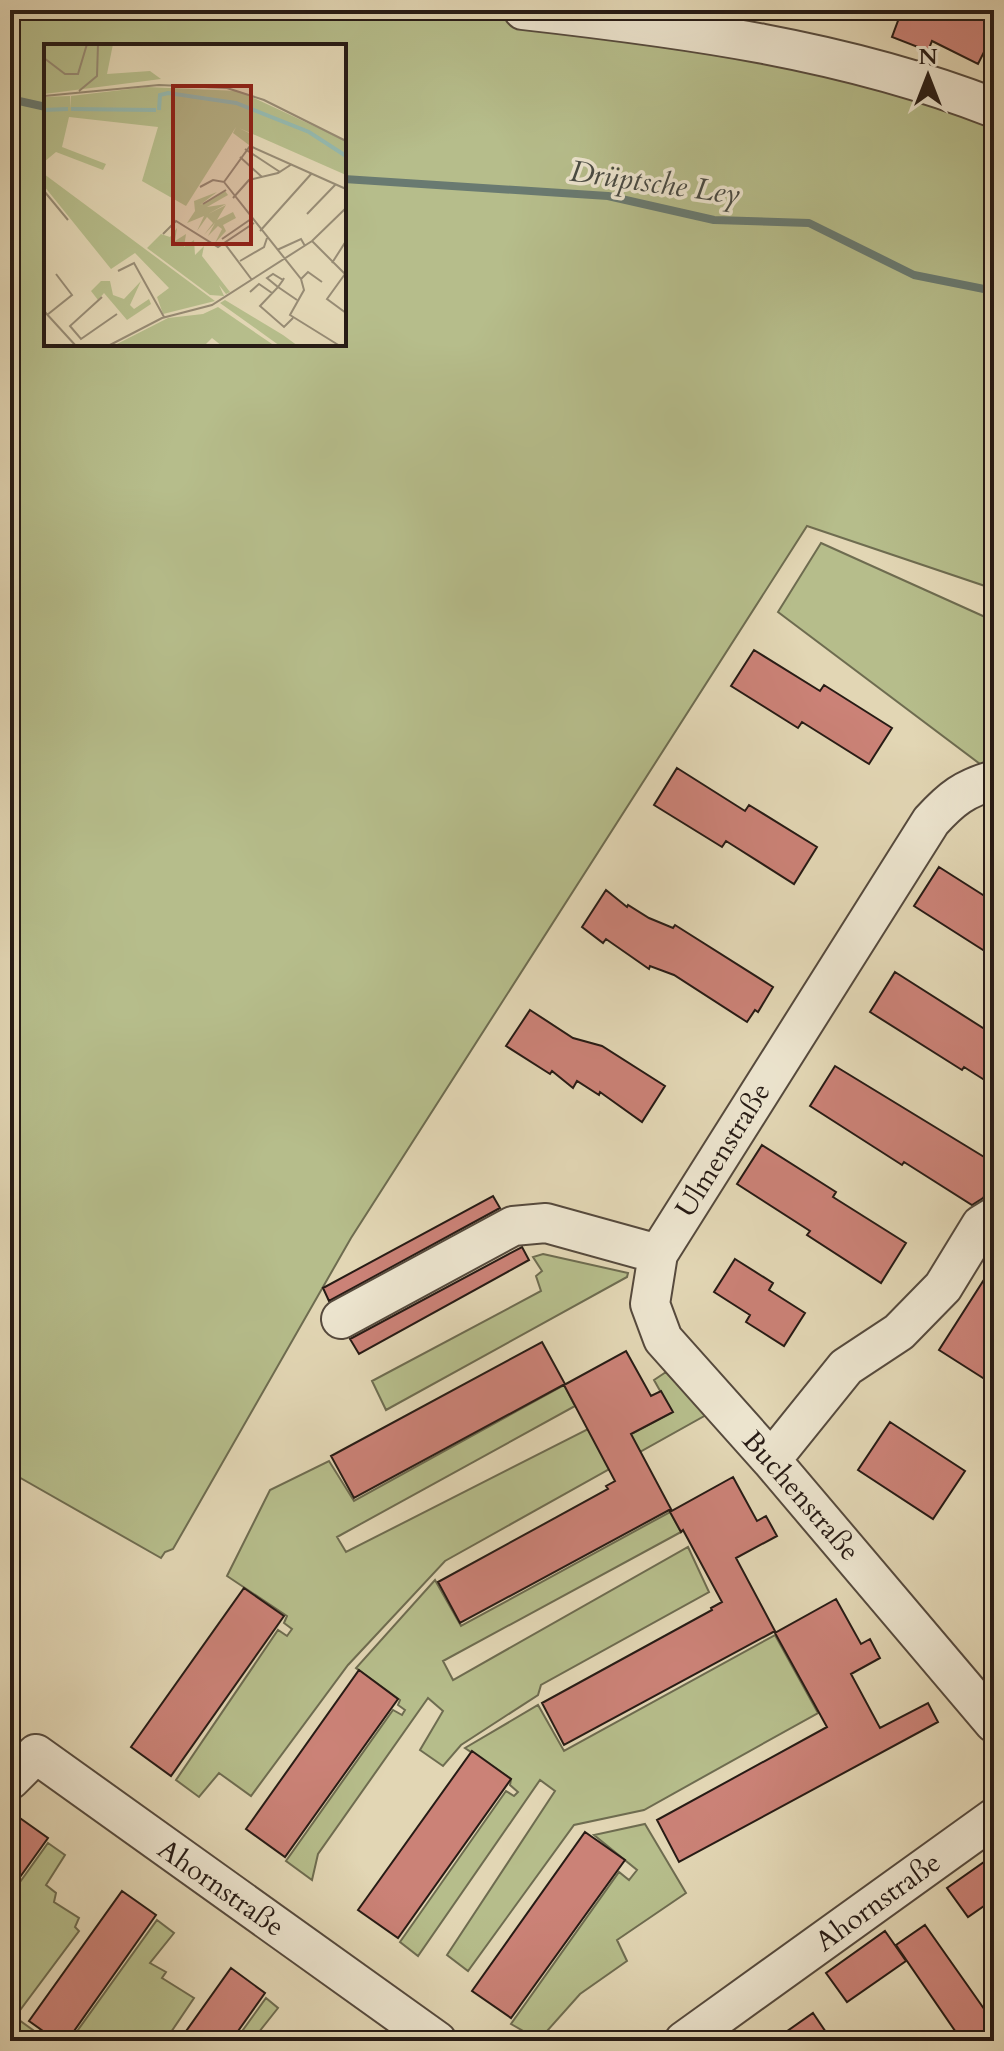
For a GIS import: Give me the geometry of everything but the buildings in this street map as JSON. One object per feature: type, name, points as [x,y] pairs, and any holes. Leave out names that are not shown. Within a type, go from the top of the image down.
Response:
[{"type":"street","points":[[523,10],[702,32],[849,61],[994,108]]},
{"type":"street","name":"Ulmenstraße","points":[[658,1254],[931,821],[950,799],[994,780]]},
{"type":"street","points":[[771,1460],[846,1367],[899,1332],[943,1287],[981,1225],[994,1217]]},
{"type":"street","points":[[341,1319],[513,1226],[546,1223],[658,1254]]},
{"type":"street","name":"Buchenstraße","points":[[658,1254],[650,1304],[663,1339],[771,1460],[994,1723]]},
{"type":"street","name":"Ahornstraße","points":[[10,1780],[36,1754],[437,2041]]},
{"type":"street","name":"Ahornstraße","points":[[684,2041],[994,1818]]},
{"type":"green space","points":[[10,10],[523,10],[994,108],[994,589],[807,526],[351,1238],[173,1549],[161,1558],[10,1472]]},
{"type":"green space","points":[[821,543],[994,621],[994,740],[984,767],[778,612]]},
{"type":"green space","points":[[543,1254],[628,1273],[627,1277],[386,1410],[372,1381],[541,1291],[536,1276],[542,1271],[533,1257]]},
{"type":"green space","points":[[666,1372],[706,1415],[445,1561],[348,1665],[251,1796],[219,1773],[199,1797],[176,1780],[278,1630],[287,1636],[292,1629],[284,1623],[287,1616],[227,1576],[270,1490],[329,1461],[354,1501],[564,1385],[575,1406],[337,1537],[346,1552],[588,1429],[600,1451],[672,1412],[654,1380]]},
{"type":"green space","points":[[670,1512],[681,1532],[443,1661],[453,1680],[688,1547],[709,1592],[541,1685],[538,1695],[461,1745],[443,1766],[420,1750],[443,1711],[428,1698],[318,1854],[312,1880],[286,1861],[393,1710],[402,1715],[405,1710],[398,1705],[400,1700],[356,1668],[435,1580],[461,1626]]},
{"type":"green space","points":[[775,1635],[818,1713],[644,1810],[574,1825],[468,1971],[447,1955],[555,1791],[540,1780],[418,1956],[400,1942],[506,1791],[514,1796],[518,1792],[510,1785],[511,1779],[465,1748],[538,1705],[564,1751]]},
{"type":"green space","points":[[645,1824],[686,1893],[617,1940],[627,1961],[580,1994],[539,2040],[511,2024],[619,1872],[629,1880],[637,1870],[594,1835]]},
{"type":"green space","points":[[48,1843],[65,1855],[46,1885],[56,1893],[54,1902],[79,1918],[75,1927],[79,1931],[15,2017],[48,2041],[10,2041],[10,1896]]},
{"type":"green space","points":[[157,1920],[174,1933],[150,1963],[166,1972],[162,1978],[194,1998],[165,2041],[70,2041]]},
{"type":"green space","points":[[266,1998],[278,2008],[259,2032],[265,2036],[261,2041],[235,2041]]},
{"type":"waterway","name":"Drüptsche Ley","points":[[10,99],[44,107]]},
{"type":"waterway","name":"Drüptsche Ley","points":[[346,179],[608,196],[714,220],[809,223],[914,275],[994,291]]}]
